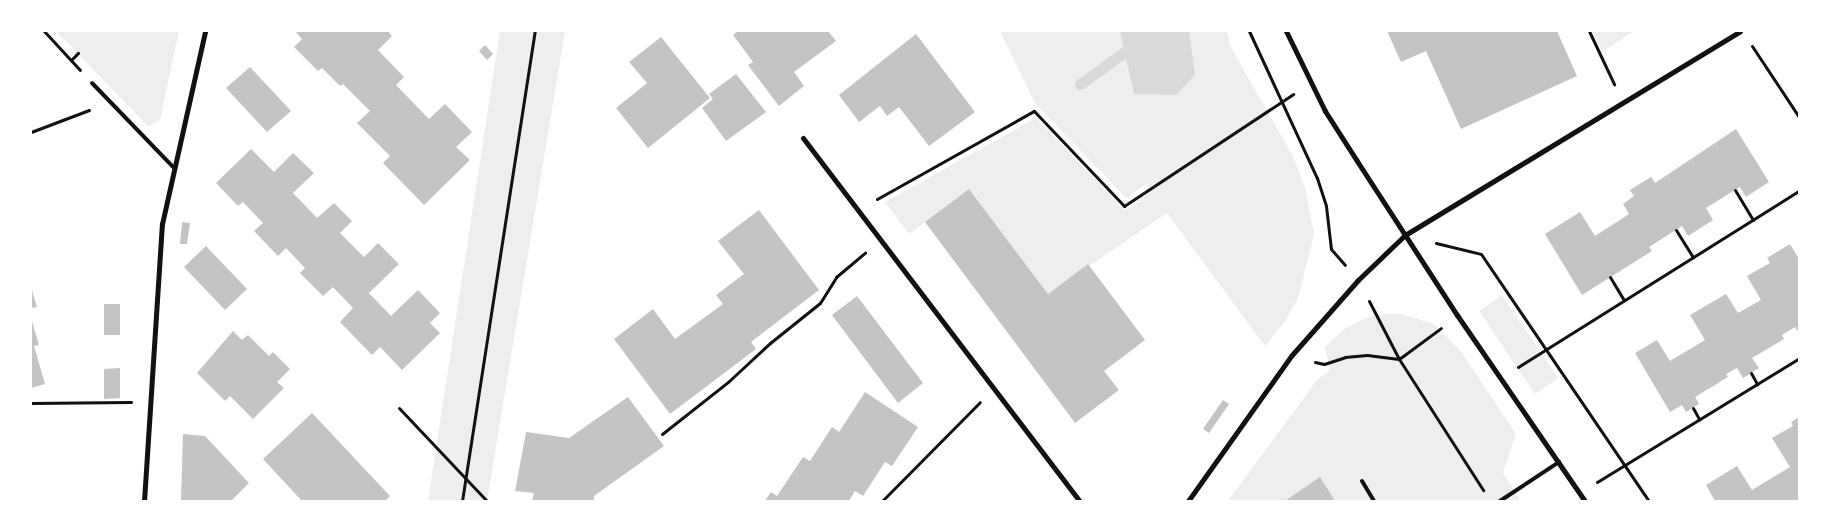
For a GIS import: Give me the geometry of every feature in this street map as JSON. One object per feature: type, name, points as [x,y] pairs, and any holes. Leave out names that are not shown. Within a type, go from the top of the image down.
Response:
[{"type":"street","points":[[144,501],[162,224],[173,167],[205,31]]},
{"type":"street","points":[[1286,31],[1311,84],[1405,235],[1457,315],[1585,501]]},
{"type":"street","points":[[1188,501],[1291,356],[1358,280],[1405,235],[1740,31]]},
{"type":"street","points":[[803,138],[994,391],[1080,501]]},
{"type":"lane","points":[[92,83],[173,167]]},
{"type":"lane","points":[[1500,501],[1559,462]]},
{"type":"lane","points":[[1362,481],[1374,501]]},
{"type":"path","points":[[44,31],[92,83]]},
{"type":"path","points":[[462,501],[535,31]]},
{"type":"path","points":[[1249,31],[1317,178],[1326,206],[1331,249],[1358,280],[1399,359],[1485,492]]},
{"type":"path","points":[[1590,31],[1623,102]]},
{"type":"path","points":[[1747,39],[1799,117]]},
{"type":"path","points":[[71,60],[78,53]]},
{"type":"path","points":[[879,198],[1034,111],[1124,206],[1311,84]]},
{"type":"path","points":[[31,132],[111,102]]},
{"type":"path","points":[[1735,190],[1753,220]]},
{"type":"path","points":[[1501,378],[1799,191]]},
{"type":"path","points":[[1676,230],[1693,257]]},
{"type":"path","points":[[1405,235],[1481,254],[1648,501]]},
{"type":"path","points":[[662,434],[729,381],[770,343],[820,303],[836,276],[880,240]]},
{"type":"path","points":[[1610,277],[1624,300]]},
{"type":"path","points":[[1291,356],[1324,364],[1345,356],[1367,355],[1399,359],[1457,315]]},
{"type":"path","points":[[1580,493],[1799,358]]},
{"type":"path","points":[[1751,373],[1758,384]]},
{"type":"path","points":[[882,501],[968,411],[994,391]]},
{"type":"path","points":[[31,403],[125,402]]},
{"type":"path","points":[[399,408],[487,501]]},
{"type":"path","points":[[1692,408],[1699,419]]},
{"type":"shaded area","points":[[56,31],[179,31],[160,120],[148,126]]},
{"type":"shaded area","points":[[500,31],[565,31],[487,501],[428,501]]},
{"type":"shaded area","points":[[1000,31],[1227,31],[1231,48],[1293,156],[1305,188],[1314,234],[1298,298],[1285,321],[1265,346],[1167,213],[1048,294],[969,189],[909,234],[885,202],[1036,118],[1125,210],[1152,192],[1146,184],[1126,198],[1035,103]]},
{"type":"shaded area","points":[[1120,31],[1189,31],[1195,75],[1176,95],[1134,94]]},
{"type":"shaded area","points":[[1592,31],[1634,31],[1602,52]]},
{"type":"shaded area","points":[[1502,295],[1558,378],[1535,394],[1479,311]]},
{"type":"shaded area","points":[[1385,314],[1401,314],[1434,324],[1462,353],[1516,434],[1503,473],[1521,501],[1228,501],[1317,380],[1330,370],[1325,347],[1346,328],[1365,318]]},
{"type":"building","points":[[295,31],[388,31],[392,36],[378,50],[404,77],[396,85],[429,119],[445,104],[472,132],[456,147],[470,160],[424,205],[383,163],[390,156],[357,123],[370,111],[343,84],[340,86],[322,68],[318,71],[294,47],[302,39]]},
{"type":"building","points":[[738,31],[828,31],[836,41],[794,72],[804,86],[779,106],[748,65],[753,62],[733,35]]},
{"type":"building","points":[[1387,31],[1557,31],[1577,76],[1461,129],[1426,51],[1401,62]]},
{"type":"building","points":[[916,34],[975,112],[929,146],[899,107],[887,116],[880,106],[859,122],[839,95]]},
{"type":"building","points":[[661,37],[710,98],[648,148],[616,108],[647,83],[629,62]]},
{"type":"building","points":[[485,45],[493,54],[487,60],[479,51]]},
{"type":"building","points":[[250,67],[291,111],[267,132],[226,88]]},
{"type":"building","points":[[736,74],[766,112],[726,141],[702,108],[713,99],[709,94]]},
{"type":"building","points":[[1736,129],[1769,182],[1746,197],[1740,187],[1735,190],[1706,208],[1713,220],[1688,236],[1682,226],[1649,247],[1652,251],[1582,295],[1545,234],[1580,212],[1595,236],[1629,214],[1623,204],[1634,196],[1630,190],[1651,177],[1655,183]]},
{"type":"building","points":[[251,149],[274,172],[293,153],[314,173],[293,193],[317,218],[334,203],[352,221],[340,233],[364,257],[378,243],[399,264],[369,293],[391,316],[418,290],[440,313],[430,323],[440,333],[402,370],[380,347],[372,355],[340,322],[353,308],[333,287],[323,296],[300,273],[305,268],[286,248],[278,256],[254,231],[263,223],[243,202],[238,206],[216,183]]},
{"type":"building","points":[[969,189],[1048,294],[1088,264],[1145,340],[1104,371],[1119,390],[1075,423],[925,222]]},
{"type":"building","points":[[759,210],[819,290],[751,342],[756,349],[670,414],[614,339],[653,309],[675,339],[723,304],[716,295],[744,274],[718,241]]},
{"type":"building","points":[[182,222],[190,223],[187,244],[180,244]]},
{"type":"building","points":[[1790,244],[1799,259],[1799,333],[1795,327],[1782,335],[1784,339],[1752,358],[1759,368],[1743,378],[1737,368],[1726,374],[1728,377],[1695,397],[1699,404],[1686,412],[1682,405],[1670,412],[1635,353],[1657,340],[1670,361],[1705,340],[1690,315],[1726,294],[1738,313],[1761,300],[1747,276],[1770,263],[1767,258]]},
{"type":"building","points":[[206,246],[247,289],[225,310],[184,267]]},
{"type":"building","points":[[31,287],[37,307],[31,308]]},
{"type":"building","points":[[857,296],[923,383],[898,403],[832,315]]},
{"type":"building","points":[[104,304],[120,304],[120,335],[104,335]]},
{"type":"building","points":[[31,318],[39,345],[34,346],[45,384],[31,388]]},
{"type":"building","points":[[233,331],[242,340],[248,335],[269,356],[273,352],[290,369],[277,382],[284,388],[253,419],[230,396],[225,401],[197,373]]},
{"type":"building","points":[[120,368],[120,398],[104,399],[104,369]]},
{"type":"building","points":[[865,392],[918,427],[892,466],[885,462],[863,496],[855,491],[849,501],[765,501],[771,492],[777,496],[803,457],[810,461],[832,427],[839,432]]},
{"type":"building","points":[[628,397],[664,446],[594,496],[594,501],[532,501],[534,493],[515,491],[526,432],[569,438]]},
{"type":"building","points":[[1223,400],[1229,404],[1209,433],[1203,429]]},
{"type":"building","points":[[312,413],[390,496],[385,501],[302,501],[263,459]]},
{"type":"building","points":[[1799,417],[1799,501],[1715,501],[1706,485],[1737,466],[1752,490],[1790,467],[1772,438],[1793,426],[1791,422]]},
{"type":"building","points":[[183,434],[205,436],[249,483],[231,501],[181,501]]},
{"type":"building","points":[[1320,477],[1335,501],[1285,501]]},
{"type":"waterway","points":[[1080,84],[1154,31]]}]
